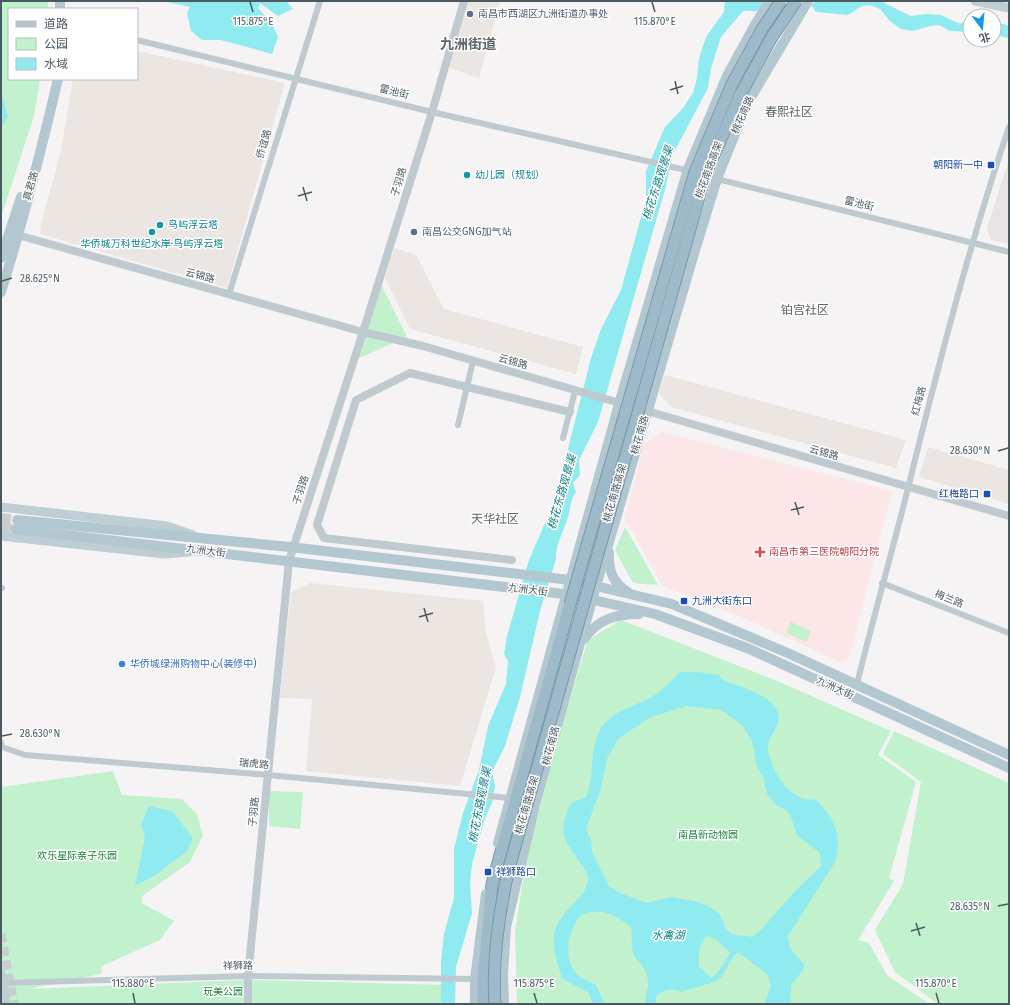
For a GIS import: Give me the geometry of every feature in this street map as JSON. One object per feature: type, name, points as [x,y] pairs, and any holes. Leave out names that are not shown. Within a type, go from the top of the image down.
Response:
[{"type":"highway","name":"桃花南路高架","points":[[482,1004],[492,884],[570,604],[696,173],[732,84],[762,29],[781,1]]},
{"type":"highway","name":"桃花南路高架","points":[[495,1004],[496,947],[503,897],[510,868],[696,173],[772,37],[796,1]]},
{"type":"main road","name":"桃花南路","points":[[504,1004],[503,975],[506,927],[535,805],[596,586],[717,179],[747,104],[808,1]]},
{"type":"main road","points":[[975,1],[1009,8]]},
{"type":"main road","points":[[475,1004],[475,979],[488,881],[576,559],[615,403],[696,173],[727,76],[768,4],[797,19]]},
{"type":"main road","name":"真君路","points":[[1,292],[14,235],[40,138],[52,80]]},
{"type":"main road","name":"真君路","points":[[1,258],[21,220],[44,139],[58,80]]},
{"type":"main road","points":[[1,507],[168,526],[204,539]]},
{"type":"main road","name":"九洲大街","points":[[1009,755],[857,684],[672,604],[596,586],[570,580],[281,546],[16,524],[203,551],[566,595],[593,599],[655,614],[747,648],[1009,768]]},
{"type":"main road","points":[[1,536],[164,554],[203,551]]},
{"type":"main road","points":[[610,538],[610,571],[612,578],[618,585],[627,591],[672,604]]},
{"type":"main road","points":[[553,578],[565,572],[576,559]]},
{"type":"main road","points":[[580,644],[594,626],[609,618],[625,614],[655,614]]},
{"type":"main road","points":[[2,978],[6,1004]]},
{"type":"street","name":"侨谊路","points":[[229,294],[320,1]]},
{"type":"street","name":"子羽路","points":[[248,1004],[248,976],[289,561],[432,112],[464,1]]},
{"type":"street","name":"雷池街","points":[[138,40],[432,112],[676,168],[1009,252]]},
{"type":"street","name":"红梅路","points":[[857,684],[922,428],[973,243],[1009,127]]},
{"type":"street","name":"云锦路","points":[[14,235],[363,332],[423,346],[577,392],[1009,516]]},
{"type":"street","points":[[458,425],[473,361]]},
{"type":"street","points":[[512,560],[324,538],[317,525],[356,400],[410,373],[570,412]]},
{"type":"street","points":[[563,438],[577,392]]},
{"type":"street","points":[[281,546],[298,533]]},
{"type":"street","name":"梅兰路","points":[[882,583],[1009,633]]},
{"type":"street","name":"瑞虎路","points":[[1,742],[2,747],[25,755],[268,775],[510,798]]},
{"type":"street","name":"祥狮路","points":[[2,978],[248,976],[475,979]]},
{"type":"shaded area","points":[[464,1],[500,1],[479,78],[444,66]]},
{"type":"shaded area","points":[[138,51],[285,83],[227,288],[40,234],[41,224],[61,151],[73,80],[138,80]]},
{"type":"shaded area","points":[[1009,159],[1009,244],[991,240],[987,228]]},
{"type":"shaded area","points":[[394,248],[416,255],[444,309],[583,347],[576,374],[410,329],[385,278]]},
{"type":"shaded area","points":[[665,375],[906,440],[896,468],[671,407],[659,393]]},
{"type":"shaded area","name":"南昌市第三医院朝阳分院","points":[[661,432],[892,491],[849,658],[842,663],[746,619],[663,586],[625,518],[644,444]]},
{"type":"shaded area","points":[[928,447],[1009,470],[1009,504],[919,477]]},
{"type":"shaded area","points":[[310,583],[483,601],[486,633],[496,667],[460,786],[306,771],[312,699],[280,698],[291,592]]},
{"type":"green space","points":[[1,1],[48,1],[48,8],[8,8],[8,80],[40,80],[34,116],[1,217]]},
{"type":"green space","points":[[377,276],[407,337],[350,362]]},
{"type":"green space","points":[[625,527],[658,585],[633,583],[615,550]]},
{"type":"green space","name":"南昌新动物园","points":[[621,620],[775,680],[891,731],[878,755],[916,782],[889,878],[894,881],[858,940],[869,943],[887,975],[929,1004],[517,1004],[515,931],[527,856],[564,717],[588,640]]},
{"type":"green space","points":[[791,622],[811,631],[806,642],[786,633]]},
{"type":"green space","points":[[894,731],[1009,783],[1009,1004],[938,1004],[895,972],[875,930],[903,884],[921,782],[883,754]]},
{"type":"green space","name":"欢乐星际亲子乐园","points":[[113,771],[122,795],[182,799],[197,814],[203,836],[190,862],[142,896],[142,903],[174,921],[160,940],[102,966],[101,974],[29,989],[244,980],[244,1004],[1,1004],[1,787]]},
{"type":"green space","points":[[269,791],[303,792],[300,829],[269,826]]},
{"type":"green space","points":[[252,980],[445,985],[447,1004],[252,1004]]},
{"type":"water","points":[[163,1],[286,1],[293,9],[278,16],[260,3],[258,8],[272,24],[278,37],[272,54],[221,40],[202,40],[191,31],[187,13],[190,7]]},
{"type":"water","name":"桃花东路观景渠","points":[[725,1],[764,1],[758,11],[743,11],[721,37],[711,68],[708,88],[672,156],[666,186],[598,422],[579,460],[580,475],[573,483],[576,492],[572,499],[568,519],[557,547],[556,559],[540,611],[520,697],[505,746],[492,772],[495,786],[492,803],[485,818],[472,864],[470,883],[472,913],[456,967],[455,1004],[441,1004],[441,962],[444,934],[454,898],[454,849],[463,813],[479,770],[488,726],[506,684],[508,661],[504,654],[507,636],[529,560],[545,523],[552,512],[591,358],[601,329],[621,290],[646,199],[646,171],[665,127],[683,108],[693,93],[697,78],[699,58],[706,37],[724,12]]},
{"type":"water","points":[[816,1],[880,1],[911,16],[925,14],[941,15],[962,23],[962,32],[950,31],[939,25],[913,31],[901,29],[890,21],[880,9],[870,5],[862,6],[848,15],[816,12],[811,5]]},
{"type":"water","points":[[1002,24],[1009,26],[1009,38],[1002,37]]},
{"type":"water","points":[[1,92],[8,117],[1,128]]},
{"type":"water","name":"水禽湖","points":[[680,672],[696,672],[719,675],[723,680],[759,695],[772,703],[776,709],[779,719],[768,746],[769,755],[777,774],[790,791],[807,799],[816,799],[828,814],[835,828],[838,843],[835,862],[788,936],[790,948],[804,964],[803,970],[791,985],[790,1004],[764,1004],[771,987],[768,975],[738,952],[732,958],[720,979],[681,992],[675,990],[663,991],[657,995],[655,1004],[645,1004],[648,981],[642,965],[635,958],[633,952],[631,927],[620,919],[607,913],[600,912],[586,913],[580,916],[569,938],[568,954],[570,962],[579,976],[596,985],[605,1004],[593,1004],[589,993],[562,978],[555,955],[554,936],[556,928],[567,911],[584,892],[588,880],[586,871],[570,848],[564,835],[563,829],[567,813],[571,803],[586,797],[590,782],[593,752],[601,728],[614,715],[655,695]],"holes":[[[686,706],[721,710],[742,725],[752,741],[757,768],[763,776],[767,794],[776,805],[786,810],[791,817],[797,835],[820,853],[821,866],[796,890],[753,937],[731,934],[726,929],[720,915],[712,908],[699,902],[671,897],[646,903],[618,892],[609,886],[592,851],[591,841],[586,829],[601,788],[607,759],[618,739],[649,718]],[[707,936],[716,939],[730,953],[718,972],[712,978],[699,967],[699,955],[702,942]]]},
{"type":"water","points":[[149,806],[172,811],[193,838],[187,851],[154,876],[135,886],[145,837],[141,824]]},
{"type":"tunnel","points":[[1,518],[17,520]]},
{"type":"tunnel","points":[[1,527],[15,529]]},
{"type":"tunnel","points":[[1,934],[14,1004]]},
{"type":"place","name":"南昌市西湖区九洲街道办事处","points":[[470,14]]},
{"type":"place","name":"朝阳新一中","points":[[991,165]]},
{"type":"place","name":"幼儿园（规划）","points":[[467,175]]},
{"type":"place","name":"鸟屿浮云塔","points":[[160,225]]},
{"type":"place","name":"华侨城万科世纪水岸·鸟屿浮云塔","points":[[152,232]]},
{"type":"place","name":"南昌公交GNG加气站","points":[[414,232]]},
{"type":"place","name":"红梅路口","points":[[987,494]]},
{"type":"place","name":"南昌市第三医院朝阳分院","points":[[760,552]]},
{"type":"place","name":"九洲大街东口","points":[[684,601]]},
{"type":"place","name":"华侨城绿洲购物中心(装修中)","points":[[122,664]]},
{"type":"place","name":"祥狮路口","points":[[488,872]]},
{"type":"district","name":"九洲街道","points":[[468,44]]},
{"type":"district","name":"春熙社区","points":[[789,112]]},
{"type":"district","name":"铂宫社区","points":[[805,310]]},
{"type":"district","name":"天华社区","points":[[495,519]]},
{"type":"park label","name":"玩美公园","points":[[223,992]]}]
